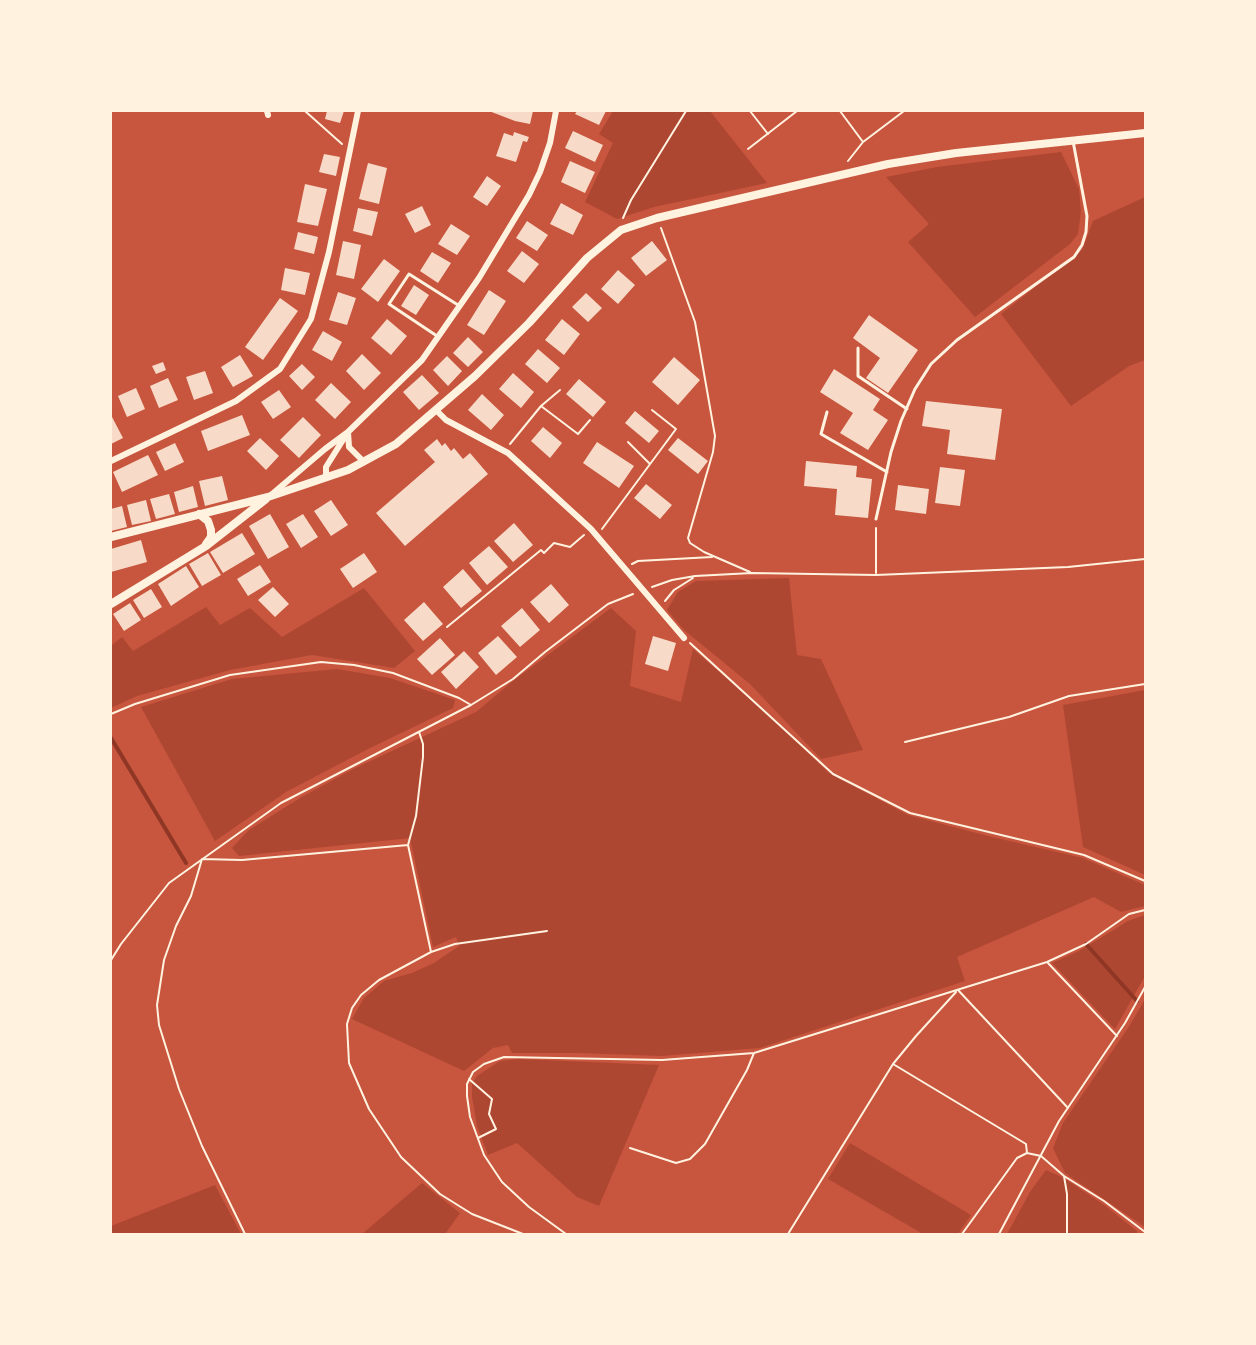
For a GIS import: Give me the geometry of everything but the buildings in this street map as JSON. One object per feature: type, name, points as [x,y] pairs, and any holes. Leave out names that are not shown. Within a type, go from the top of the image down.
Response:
[{"type":"street","points":[[111,461],[236,401],[280,369],[311,319],[329,252],[358,111]]},
{"type":"street","points":[[111,604],[206,546],[348,432],[422,360],[480,278],[540,172],[550,143],[556,111]]},
{"type":"street","points":[[111,537],[268,497],[326,478],[364,462],[396,444],[475,376],[529,322],[587,258],[621,230],[657,218],[926,157],[1145,133]]},
{"type":"street","points":[[437,411],[446,420],[504,451],[591,529],[684,638]]},
{"type":"street","points":[[348,432],[349,447],[364,462]]},
{"type":"street","points":[[326,478],[326,467],[348,432]]},
{"type":"street","points":[[199,514],[208,521],[211,530],[211,537],[206,546]]},
{"type":"lane","points":[[876,519],[895,441],[915,389],[931,364],[957,340],[1074,257],[1082,245],[1087,216],[1073,140]]},
{"type":"lane","points":[[438,337],[389,304],[409,274],[460,306]]},
{"type":"lane","points":[[858,348],[858,376],[907,409]]},
{"type":"lane","points":[[827,412],[821,434],[887,472]]},
{"type":"path","points":[[305,111],[341,143]]},
{"type":"path","points":[[621,230],[631,200],[686,111]]},
{"type":"path","points":[[750,111],[768,134]]},
{"type":"path","points":[[748,149],[797,111]]},
{"type":"path","points":[[840,111],[863,142]]},
{"type":"path","points":[[842,175],[850,158],[863,142],[904,111]]},
{"type":"path","points":[[657,218],[695,322],[715,436],[713,452],[688,538],[690,543],[714,557],[752,573]]},
{"type":"path","points":[[504,451],[541,406],[560,390]]},
{"type":"path","points":[[541,406],[578,434],[590,420]]},
{"type":"path","points":[[596,536],[676,429],[652,410]]},
{"type":"path","points":[[627,442],[650,464]]},
{"type":"path","points":[[876,519],[876,575]]},
{"type":"path","points":[[447,627],[541,550],[543,553],[554,543],[570,548],[591,529]]},
{"type":"path","points":[[638,561],[714,557]]},
{"type":"path","points":[[672,580],[696,576],[752,573],[876,575],[1068,567],[1145,559]]},
{"type":"path","points":[[662,612],[667,597],[696,576]]},
{"type":"path","points":[[111,960],[134,926],[169,883],[202,859],[281,803],[471,705],[513,679],[608,604]]},
{"type":"path","points":[[684,638],[833,774],[910,813],[1083,855],[1145,881]]},
{"type":"path","points":[[111,714],[135,704],[230,675],[321,662],[354,665],[393,673],[459,698],[471,705]]},
{"type":"path","points":[[905,742],[1010,717],[1069,696],[1145,684]]},
{"type":"path","points":[[419,731],[423,744],[423,757],[416,816],[408,845],[431,952]]},
{"type":"path","points":[[202,859],[242,860],[408,845]]},
{"type":"path","points":[[202,859],[191,896],[176,926],[164,960],[157,1005],[159,1025],[179,1089],[202,1146],[245,1234]]},
{"type":"path","points":[[564,1234],[529,1207],[502,1182],[484,1155],[470,1117],[467,1083],[473,1072],[484,1064],[504,1057],[662,1059],[754,1053],[1047,962],[1086,944],[1129,914],[1145,910]]},
{"type":"path","points":[[523,1234],[489,1222],[440,1194],[401,1157],[369,1109],[349,1063],[347,1024],[352,1008],[361,995],[379,980],[431,952],[455,944],[547,931]]},
{"type":"path","points":[[1047,962],[1117,1036]]},
{"type":"path","points":[[999,1234],[1068,1108],[1117,1036],[1145,987]]},
{"type":"path","points":[[788,1234],[893,1064],[958,990]]},
{"type":"path","points":[[958,990],[1068,1108]]},
{"type":"path","points":[[630,1148],[676,1163],[690,1159],[705,1144],[747,1070],[754,1053]]},
{"type":"path","points":[[893,1064],[1026,1144],[1027,1153]]},
{"type":"path","points":[[469,1079],[492,1100],[489,1114],[495,1129],[478,1138]]},
{"type":"path","points":[[962,1234],[1017,1158],[1027,1153],[1041,1156],[1064,1176],[1104,1201],[1145,1232]]},
{"type":"path","points":[[1064,1176],[1067,1194],[1067,1234]]},
{"type":"shaded area","points":[[613,111],[710,111],[767,183],[654,207],[617,219],[585,202],[613,143],[599,134]]},
{"type":"shaded area","points":[[1061,152],[1079,189],[1081,211],[1078,234],[1070,244],[975,317],[908,242],[929,224],[886,177],[937,167]]},
{"type":"shaded area","points":[[1145,197],[1145,360],[1129,366],[1071,406],[1001,314],[1082,250],[1093,221]]},
{"type":"shaded area","points":[[789,578],[797,655],[821,659],[863,750],[821,759],[750,684],[684,630],[667,610],[678,592],[696,581]]},
{"type":"shaded area","points":[[364,588],[415,651],[394,668],[312,655],[230,670],[137,696],[111,708],[111,646],[122,637],[133,651],[206,607],[220,625],[250,608],[282,637]]},
{"type":"shaded area","points":[[611,608],[636,631],[630,686],[681,702],[693,649],[773,719],[829,773],[908,815],[1083,858],[1145,885],[1145,906],[1121,912],[1094,897],[957,957],[965,981],[760,1048],[661,1056],[512,1053],[508,1045],[493,1048],[464,1071],[352,1019],[364,998],[384,981],[412,973],[434,963],[459,946],[456,937],[433,947],[410,838],[239,856],[232,848],[249,830],[300,798],[353,769],[476,712],[513,681]]},
{"type":"shaded area","points":[[337,669],[390,678],[455,700],[453,708],[286,792],[215,841],[141,707],[232,679]]},
{"type":"shaded area","points":[[1145,690],[1145,875],[1083,847],[1063,705]]},
{"type":"shaded area","points":[[1145,915],[1145,976],[1115,1029],[1052,963],[1079,951],[1128,921]]},
{"type":"shaded area","points":[[1145,999],[1145,1227],[1065,1173],[1053,1148],[1063,1123],[1130,1025]]},
{"type":"shaded area","points":[[519,1059],[659,1065],[599,1206],[577,1197],[517,1143],[488,1155],[477,1126],[472,1084],[477,1076],[500,1061]]},
{"type":"shaded area","points":[[850,1143],[971,1215],[958,1234],[923,1234],[828,1179]]},
{"type":"shaded area","points":[[1046,1170],[1062,1177],[1103,1204],[1137,1231],[1137,1234],[1007,1234],[1030,1192]]},
{"type":"shaded area","points":[[422,1183],[460,1213],[445,1234],[362,1234]]},
{"type":"shaded area","points":[[215,1185],[241,1234],[111,1234],[111,1226]]},
{"type":"waterway","points":[[111,738],[186,863]]},
{"type":"waterway","points":[[1086,944],[1137,1001]]}]
